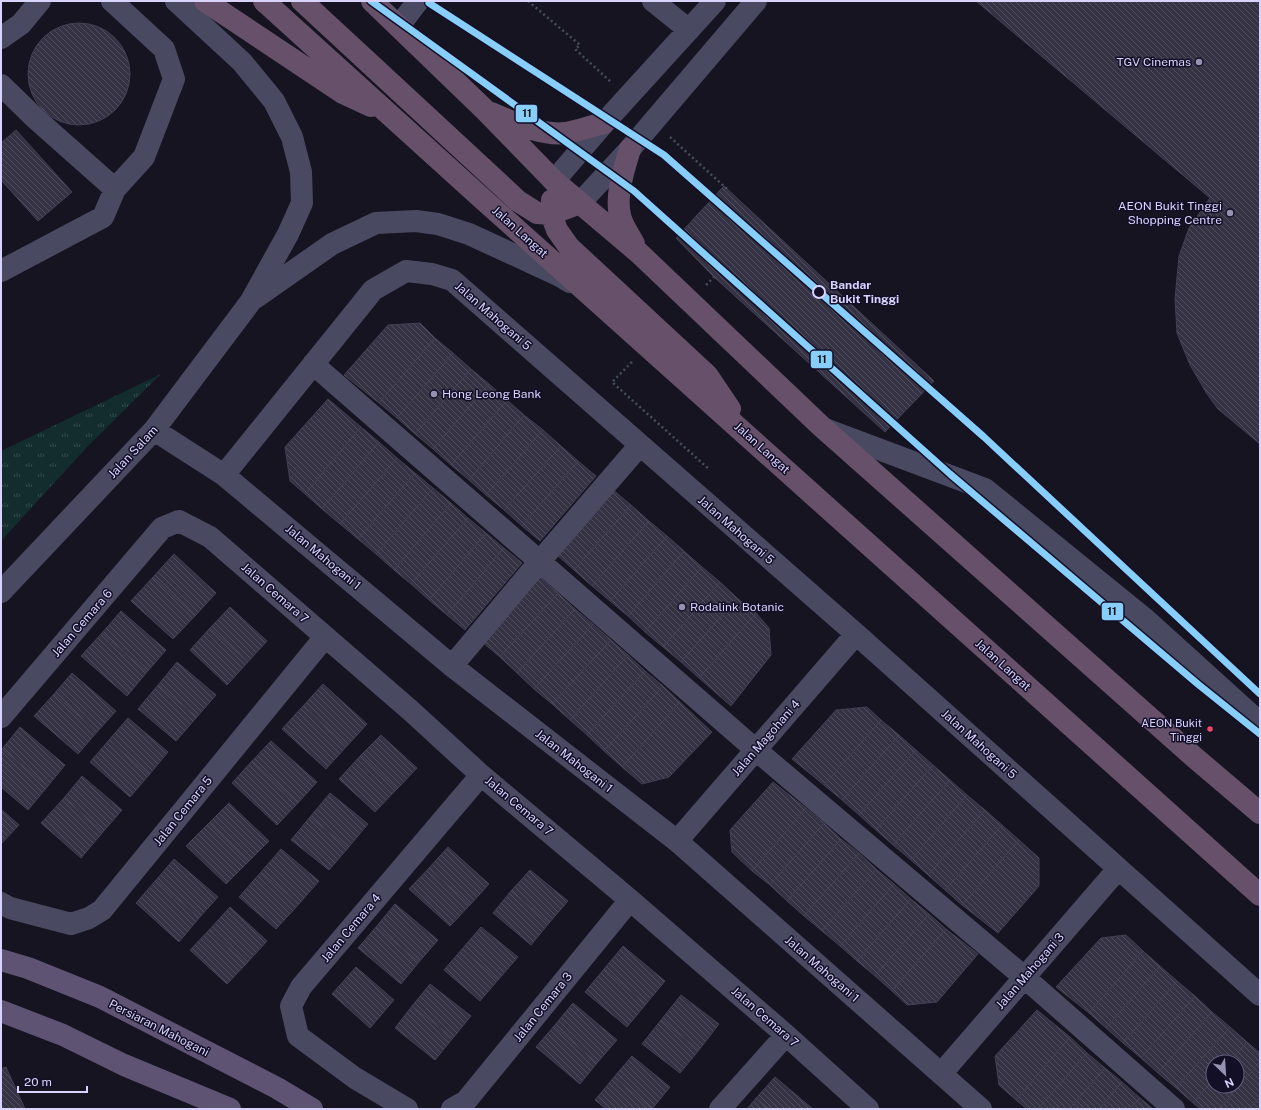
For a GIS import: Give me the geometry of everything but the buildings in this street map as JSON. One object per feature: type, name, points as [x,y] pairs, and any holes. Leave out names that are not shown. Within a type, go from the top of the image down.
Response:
[{"type":"highway","points":[[205,1],[343,93],[392,116]]},
{"type":"highway","name":"Jalan Langat","points":[[264,1],[1260,895]]},
{"type":"highway","points":[[302,1],[518,201],[537,213],[551,214],[580,203]]},
{"type":"highway","points":[[372,1],[485,110],[554,181],[638,253],[822,427],[1188,752],[1260,813]]},
{"type":"highway","points":[[485,110],[529,128],[546,132],[564,133],[604,123]]},
{"type":"highway","points":[[630,148],[621,178],[619,200],[621,219],[638,253]]},
{"type":"highway","points":[[554,181],[551,214],[557,230],[569,247],[707,375],[748,436]]},
{"type":"main road","name":"Persiaran Mahogani","points":[[1,960],[28,968],[100,998],[277,1088],[312,1109]]},
{"type":"main road","points":[[1,1011],[63,1035],[124,1065],[230,1109]]},
{"type":"street","points":[[1,38],[21,24],[40,1]]},
{"type":"street","points":[[1,271],[102,217],[115,190],[144,157],[174,79],[164,49],[112,1]]},
{"type":"street","points":[[176,1],[242,62],[274,101],[292,137],[301,172],[302,203],[288,234],[251,301]]},
{"type":"street","points":[[399,26],[418,1]]},
{"type":"street","points":[[653,1],[689,30]]},
{"type":"street","points":[[554,181],[604,123],[715,1]]},
{"type":"street","points":[[580,203],[630,148],[756,1]]},
{"type":"street","points":[[1,85],[115,190]]},
{"type":"street","points":[[251,301],[332,244],[376,223],[416,221],[438,224],[469,234],[560,276],[597,301]]},
{"type":"street","name":"Jalan Mahogani 5","points":[[224,475],[373,290],[406,271],[432,274],[452,280],[856,634],[1260,995]]},
{"type":"street","name":"Jalan Salam","points":[[1,592],[154,430],[251,301]]},
{"type":"street","points":[[313,364],[756,750],[1024,977],[1174,1109]]},
{"type":"street","points":[[822,427],[985,489],[1144,618],[1260,723]]},
{"type":"street","name":"Jalan Mahogani 1","points":[[154,430],[224,475],[452,666],[677,841],[981,1109]]},
{"type":"street","points":[[452,666],[640,445]]},
{"type":"street","name":"Jalan Cemara 7","points":[[162,528],[179,521],[210,537],[410,710],[481,774],[786,1035],[868,1109]]},
{"type":"street","name":"Jalan Cemara 6","points":[[1,717],[162,528]]},
{"type":"street","name":"Jalan Magohani 4","points":[[677,841],[856,634]]},
{"type":"street","name":"Jalan Cemara 5","points":[[5,906],[72,924],[89,918],[102,910],[325,637]]},
{"type":"street","name":"Jalan Cemara 4","points":[[407,1109],[355,1078],[298,1036],[291,1006],[301,987],[481,774]]},
{"type":"street","name":"Jalan Mahogani 3","points":[[941,1074],[1118,869]]},
{"type":"street","name":"Jalan Cemara 3","points":[[452,1109],[466,1101],[630,900]]},
{"type":"street","points":[[720,1109],[786,1035]]},
{"type":"path","points":[[528,1],[580,45]]},
{"type":"path","points":[[612,382],[710,470]]},
{"type":"green space","points":[[161,374],[87,447],[1,541],[1,451]]},
{"type":"transit line","name":"11","points":[[371,1],[634,191],[950,474],[1199,685],[1260,734]]},
{"type":"transit line","name":"11","points":[[429,3],[664,155],[984,437],[1260,694]]},
{"type":"place","name":"TGV Cinemas","points":[[1199,62]]},
{"type":"place","name":"AEON Bukit Tinggi Shopping Centre","points":[[1230,213]]},
{"type":"place","name":"Bandar Bukit Tinggi","points":[[819,292]]},
{"type":"place","name":"Hong Leong Bank","points":[[434,394]]},
{"type":"place","name":"Rodalink Botanic","points":[[682,607]]},
{"type":"place","name":"AEON Bukit Tinggi","points":[[1210,729]]}]
